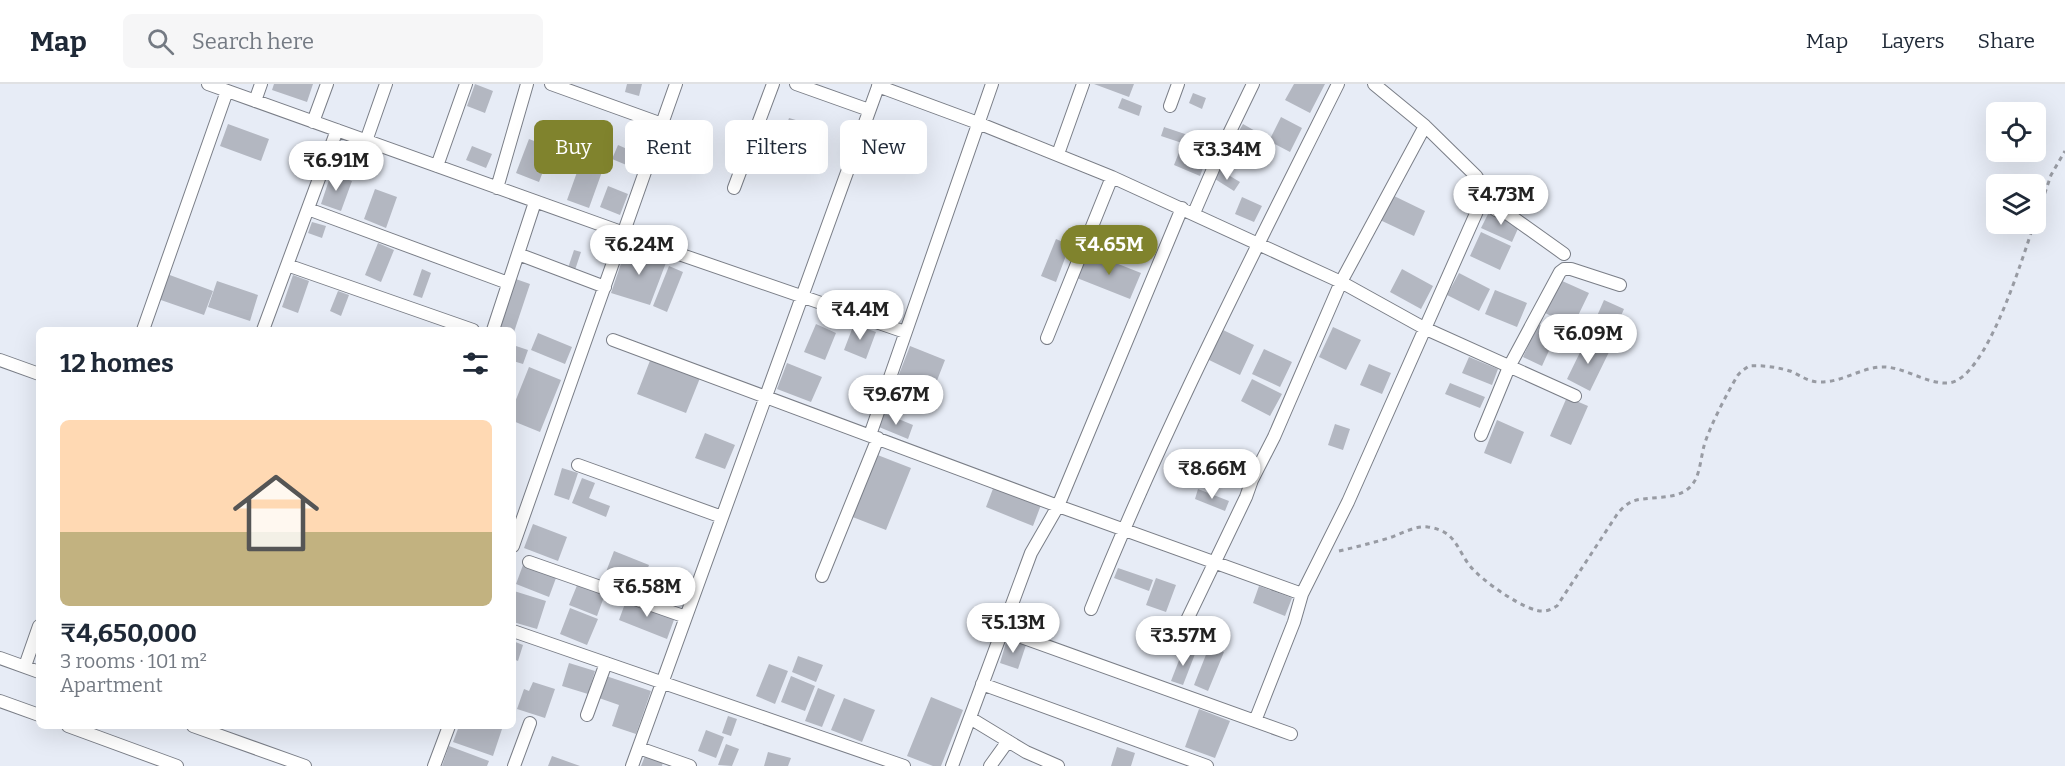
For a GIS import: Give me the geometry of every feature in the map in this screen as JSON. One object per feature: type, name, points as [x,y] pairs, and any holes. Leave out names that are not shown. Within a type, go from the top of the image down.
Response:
[{"type":"street","points":[[208,84],[624,233]]},
{"type":"street","points":[[255,101],[261,84]]},
{"type":"street","points":[[313,122],[327,84]]},
{"type":"street","points":[[366,141],[386,84]]},
{"type":"street","points":[[437,166],[466,84]]},
{"type":"street","points":[[497,188],[527,84]]},
{"type":"street","points":[[551,84],[651,120]]},
{"type":"street","points":[[663,120],[676,84]]},
{"type":"street","points":[[734,188],[773,84]]},
{"type":"street","points":[[796,84],[869,110]]},
{"type":"street","points":[[822,576],[874,436],[905,333],[992,84]]},
{"type":"street","points":[[1058,154],[1083,84]]},
{"type":"street","points":[[1170,106],[1178,84]]},
{"type":"street","points":[[952,766],[1031,553],[1058,506],[1188,211],[1253,84]]},
{"type":"street","points":[[1091,609],[1123,530],[1205,351],[1338,84]]},
{"type":"street","points":[[632,766],[878,85],[1112,177],[1341,282],[1424,328],[1575,396]]},
{"type":"street","points":[[1255,721],[1294,622],[1302,594],[1322,556],[1482,200],[1484,189],[1481,183],[1382,86]]},
{"type":"street","points":[[144,327],[227,91]]},
{"type":"street","points":[[1174,646],[1274,437],[1341,282],[1425,126]]},
{"type":"street","points":[[264,327],[337,130]]},
{"type":"street","points":[[516,538],[645,174]]},
{"type":"street","points":[[1047,338],[1112,177]]},
{"type":"street","points":[[1482,200],[1496,210],[1508,214],[1564,254]]},
{"type":"street","points":[[494,327],[535,202]]},
{"type":"street","points":[[308,209],[508,283]]},
{"type":"street","points":[[647,243],[905,333]]},
{"type":"street","points":[[518,254],[605,287]]},
{"type":"street","points":[[287,265],[464,327]]},
{"type":"street","points":[[1481,435],[1509,367],[1562,270],[1571,269],[1620,285]]},
{"type":"street","points":[[614,340],[1123,530],[1302,594]]},
{"type":"street","points":[[0,360],[36,373]]},
{"type":"street","points":[[578,465],[722,517]]},
{"type":"street","points":[[529,562],[686,617]]},
{"type":"street","points":[[1002,630],[1291,734]]},
{"type":"street","points":[[516,632],[904,766]]},
{"type":"street","points":[[25,666],[36,635]]},
{"type":"street","points":[[0,658],[36,671]]},
{"type":"street","points":[[587,716],[606,663]]},
{"type":"street","points":[[982,684],[1207,766]]},
{"type":"street","points":[[0,701],[36,714]]},
{"type":"street","points":[[970,718],[1026,752],[1058,766]]},
{"type":"street","points":[[514,766],[530,723]]},
{"type":"street","points":[[76,729],[177,766]]},
{"type":"street","points":[[200,729],[270,760],[305,766]]},
{"type":"street","points":[[435,766],[448,729]]},
{"type":"street","points":[[990,766],[1008,741]]},
{"type":"street","points":[[639,748],[690,766]]},
{"type":"path","points":[[2046,190],[2051,175],[2065,151]]},
{"type":"path","points":[[1322,556],[1389,538],[1422,526],[1430,527],[1443,531],[1455,540],[1470,566],[1495,589],[1531,609],[1547,611],[1557,606],[1624,507],[1633,501],[1677,494],[1692,486],[1710,430],[1739,373],[1749,366],[1782,370],[1805,379],[1821,382],[1879,367],[1894,369],[1937,382],[1948,383],[1963,377],[1975,364],[2004,312],[2031,234]]},
{"type":"building","points":[[274,84],[313,84],[307,102],[272,90]]},
{"type":"building","points":[[475,84],[493,91],[485,113],[467,106]]},
{"type":"building","points":[[627,84],[642,84],[639,96],[625,92]]},
{"type":"building","points":[[1094,84],[1134,84],[1129,97]]},
{"type":"building","points":[[1294,84],[1325,84],[1310,113],[1285,100]]},
{"type":"building","points":[[1193,93],[1206,98],[1202,109],[1189,103]]},
{"type":"building","points":[[1122,98],[1142,106],[1139,116],[1118,108]]},
{"type":"building","points":[[1281,117],[1302,128],[1290,152],[1269,141]]},
{"type":"building","points":[[228,124],[269,139],[261,161],[220,146]]},
{"type":"building","points":[[1243,124],[1264,136],[1250,162],[1228,150]]},
{"type":"building","points":[[1164,127],[1185,134],[1182,143],[1161,136]]},
{"type":"building","points":[[529,139],[534,141],[534,174],[542,174],[539,182],[516,173]]},
{"type":"building","points":[[618,145],[625,148],[625,164],[613,159]]},
{"type":"building","points":[[472,146],[492,154],[486,168],[466,160]]},
{"type":"building","points":[[1180,150],[1206,160],[1200,176],[1174,165]]},
{"type":"building","points":[[1220,170],[1240,182],[1234,191],[1215,179]]},
{"type":"building","points":[[331,174],[352,181],[341,211],[321,204]]},
{"type":"building","points":[[576,174],[601,174],[589,208],[567,200]]},
{"type":"building","points":[[608,186],[628,194],[620,215],[600,207]]},
{"type":"building","points":[[375,189],[397,197],[386,228],[364,219]]},
{"type":"building","points":[[1392,195],[1425,211],[1414,236],[1380,220]]},
{"type":"building","points":[[1242,197],[1262,206],[1254,222],[1235,214]]},
{"type":"building","points":[[1490,210],[1520,224],[1512,242],[1481,228]]},
{"type":"building","points":[[312,222],[326,226],[322,238],[308,233]]},
{"type":"building","points":[[1481,232],[1511,246],[1500,270],[1470,256]]},
{"type":"building","points":[[1056,239],[1070,245],[1056,282],[1041,276]]},
{"type":"building","points":[[378,243],[394,250],[381,282],[365,275]]},
{"type":"building","points":[[627,246],[667,260],[650,305],[611,293]]},
{"type":"building","points":[[574,250],[581,252],[575,270],[568,268]]},
{"type":"building","points":[[1088,252],[1141,273],[1130,299],[1077,278]]},
{"type":"building","points":[[669,266],[683,272],[667,312],[653,306]]},
{"type":"building","points":[[422,269],[431,273],[422,298],[413,295]]},
{"type":"building","points":[[1402,269],[1433,286],[1421,309],[1390,292]]},
{"type":"building","points":[[1459,273],[1490,289],[1479,311],[1447,295]]},
{"type":"building","points":[[167,274],[213,291],[204,315],[158,299]]},
{"type":"building","points":[[293,275],[309,281],[298,313],[282,307]]},
{"type":"building","points":[[513,278],[530,284],[516,327],[496,327]]},
{"type":"building","points":[[1560,280],[1589,293],[1573,326],[1545,313]]},
{"type":"building","points":[[217,281],[258,295],[250,321],[208,307]]},
{"type":"building","points":[[1495,290],[1527,303],[1517,327],[1485,314]]},
{"type":"building","points":[[338,291],[349,295],[341,316],[330,311]]},
{"type":"building","points":[[1604,300],[1624,309],[1617,325],[1597,316]]},
{"type":"building","points":[[1597,318],[1617,327],[1609,344],[1589,336]]},
{"type":"building","points":[[816,324],[836,333],[825,360],[804,352]]},
{"type":"building","points":[[854,324],[876,332],[866,359],[844,350]]},
{"type":"building","points":[[1538,324],[1557,333],[1542,366],[1523,357]]},
{"type":"building","points":[[1333,327],[1361,340],[1346,370],[1319,357]]},
{"type":"building","points":[[1221,329],[1254,345],[1240,375],[1207,359]]},
{"type":"building","points":[[538,333],[572,347],[565,364],[531,350]]},
{"type":"building","points":[[1586,340],[1609,352],[1590,391],[1567,379]]},
{"type":"building","points":[[516,346],[528,350],[523,364],[516,362]]},
{"type":"building","points":[[910,346],[945,360],[931,396],[896,382]]},
{"type":"building","points":[[1264,349],[1292,362],[1280,387],[1252,374]]},
{"type":"building","points":[[1469,357],[1498,369],[1492,385],[1462,373]]},
{"type":"building","points":[[651,358],[700,378],[686,413],[637,394]]},
{"type":"building","points":[[787,363],[822,377],[811,402],[777,389]]},
{"type":"building","points":[[1369,364],[1391,373],[1382,394],[1360,385]]},
{"type":"building","points":[[529,367],[561,380],[540,432],[516,422],[516,400]]},
{"type":"building","points":[[1252,379],[1282,394],[1270,416],[1241,401]]},
{"type":"building","points":[[1450,383],[1485,397],[1480,408],[1445,394]]},
{"type":"building","points":[[1567,397],[1588,406],[1571,445],[1550,436]]},
{"type":"building","points":[[884,413],[913,425],[908,439],[879,427]]},
{"type":"building","points":[[1497,420],[1524,432],[1511,464],[1484,453]]},
{"type":"building","points":[[1335,424],[1350,429],[1343,450],[1328,445]]},
{"type":"building","points":[[705,433],[735,445],[725,469],[695,458]]},
{"type":"building","points":[[875,454],[911,468],[886,530],[850,516]]},
{"type":"building","points":[[562,468],[578,473],[569,500],[554,495]]},
{"type":"building","points":[[582,478],[595,483],[589,498],[610,506],[606,517],[572,503]]},
{"type":"building","points":[[994,486],[1041,505],[1033,526],[986,507]]},
{"type":"building","points":[[1198,489],[1229,501],[1225,511],[1195,499]]},
{"type":"building","points":[[533,524],[567,537],[558,561],[524,548]]},
{"type":"building","points":[[614,551],[649,565],[639,590],[604,577]]},
{"type":"building","points":[[523,565],[556,578],[549,597],[516,584]]},
{"type":"building","points":[[1118,568],[1153,580],[1149,591],[1114,578]]},
{"type":"building","points":[[658,575],[677,583],[670,601],[651,593]]},
{"type":"building","points":[[1156,578],[1176,585],[1166,612],[1146,605]]},
{"type":"building","points":[[578,583],[605,594],[597,616],[569,605]]},
{"type":"building","points":[[1259,586],[1292,598],[1285,616],[1253,603]]},
{"type":"building","points":[[516,592],[546,601],[537,629],[516,623]]},
{"type":"building","points":[[627,598],[675,617],[667,639],[619,620]]},
{"type":"building","points":[[570,608],[598,619],[587,645],[560,634]]},
{"type":"building","points":[[1007,639],[1026,645],[1018,669],[1000,663]]},
{"type":"building","points":[[516,642],[523,645],[518,661],[516,660]]},
{"type":"building","points":[[1209,647],[1224,652],[1208,691],[1194,685]]},
{"type":"building","points":[[1183,650],[1195,654],[1183,685],[1171,681]]},
{"type":"building","points":[[798,656],[823,665],[816,682],[792,672]]},
{"type":"building","points":[[569,663],[595,671],[588,694],[562,686]]},
{"type":"building","points":[[769,664],[788,671],[775,704],[756,696]]},
{"type":"building","points":[[606,676],[651,691],[636,734],[612,726],[619,705],[599,698]]},
{"type":"building","points":[[791,676],[815,686],[805,711],[781,702]]},
{"type":"building","points":[[533,682],[555,689],[545,718],[517,709],[524,689],[529,691]]},
{"type":"building","points":[[818,688],[835,695],[822,727],[805,721]]},
{"type":"building","points":[[931,697],[963,710],[941,766],[933,766],[907,756]]},
{"type":"building","points":[[844,698],[875,710],[862,742],[831,730]]},
{"type":"building","points":[[1199,709],[1230,721],[1215,758],[1185,747]]},
{"type":"building","points":[[728,716],[737,719],[731,736],[722,733]]},
{"type":"building","points":[[458,729],[502,729],[493,756],[453,742]]},
{"type":"building","points":[[706,730],[724,737],[716,758],[698,751]]},
{"type":"building","points":[[726,744],[739,749],[732,766],[718,765]]},
{"type":"building","points":[[449,746],[489,761],[487,766],[442,766]]},
{"type":"building","points":[[1117,747],[1135,753],[1131,766],[1111,766]]},
{"type":"building","points":[[768,752],[791,758],[788,766],[764,766]]},
{"type":"building","points":[[552,756],[580,766],[548,766]]},
{"type":"building","points":[[645,756],[663,762],[662,766],[641,766]]}]
